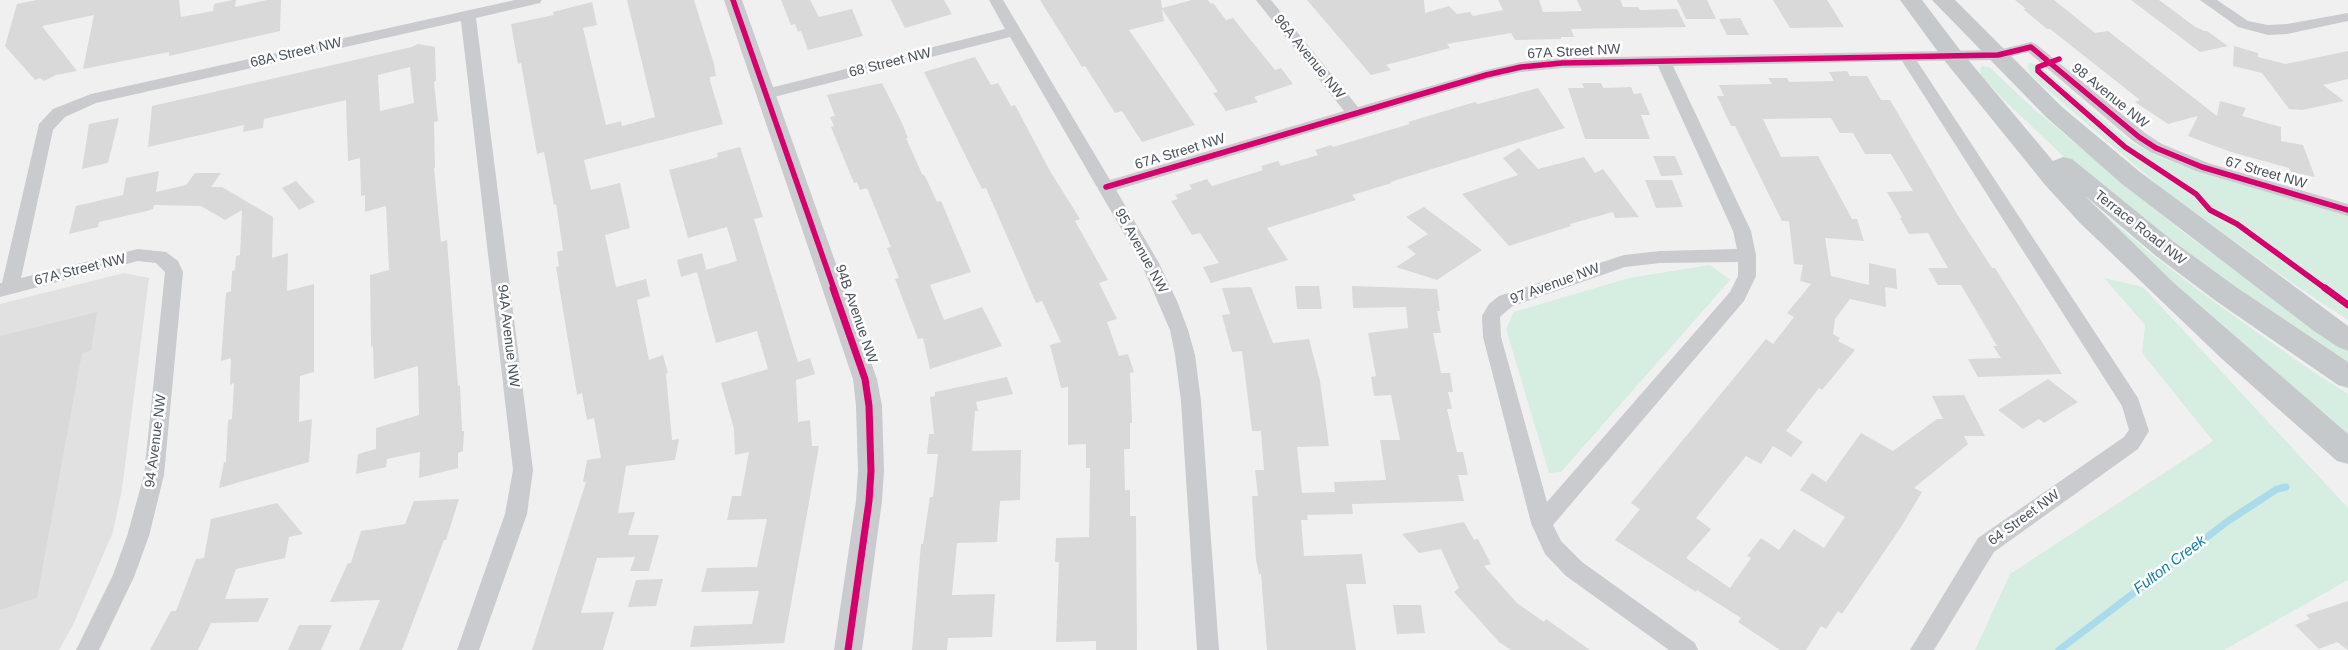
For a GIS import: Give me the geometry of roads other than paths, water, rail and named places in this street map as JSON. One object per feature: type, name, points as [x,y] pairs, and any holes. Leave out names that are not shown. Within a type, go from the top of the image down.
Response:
[{"type":"main road","points":[[1911,0],[1952,55],[2055,180],[2114,242],[2232,352],[2348,452]]},
{"type":"main road","points":[[1942,0],[2054,112],[2131,178],[2324,324],[2348,340]]},
{"type":"main road","name":"Terrace Road NW","points":[[1952,55],[2028,135],[2097,195],[2226,294],[2348,377]]},
{"type":"street","name":"68A Street NW","points":[[5,289],[42,136],[45,128],[59,112],[90,99],[535,0]]},
{"type":"street","name":"94B Avenue NW","points":[[733,0],[858,356],[869,406],[872,440],[869,501],[848,650]]},
{"type":"street","name":"95 Avenue NW","points":[[996,0],[1158,278],[1174,316],[1185,355],[1191,401],[1208,650]]},
{"type":"street","name":"96A Avenue NW","points":[[1263,0],[1355,114]]},
{"type":"street","points":[[2207,0],[2233,18],[2258,29],[2280,30],[2348,17]]},
{"type":"street","name":"94A Avenue NW","points":[[468,15],[523,470],[516,514],[468,650]]},
{"type":"street","name":"68 Street NW","points":[[766,94],[1015,32]]},
{"type":"street","name":"67A Street NW","points":[[1106,187],[1486,75],[1521,67],[1562,63],[1998,55],[2031,47]]},
{"type":"street","name":"98 Avenue NW","points":[[2031,47],[2139,137],[2178,158]]},
{"type":"street","name":"64 Street NW","points":[[1906,56],[2131,404],[2137,418],[2139,431],[2137,437],[1996,536],[1986,546],[1921,650]]},
{"type":"street","points":[[1542,523],[1738,296],[1747,276],[1747,255],[1742,231],[1663,61]]},
{"type":"street","name":"67 Street NW","points":[[2178,158],[2348,210]]},
{"type":"street","name":"67A Street NW","points":[[5,289],[138,255],[160,257]]},
{"type":"street","name":"97 Avenue NW","points":[[1687,650],[1574,569],[1553,547],[1542,523],[1492,337],[1491,316],[1496,309],[1506,302],[1624,261],[1660,256],[1747,255]]},
{"type":"street","name":"94 Avenue NW","points":[[87,650],[123,577],[138,536],[154,475],[174,272],[172,266],[160,257]]},
{"type":"waterway","name":"Fulton Creek","points":[[2059,650],[2228,521],[2277,489],[2286,487]]}]
